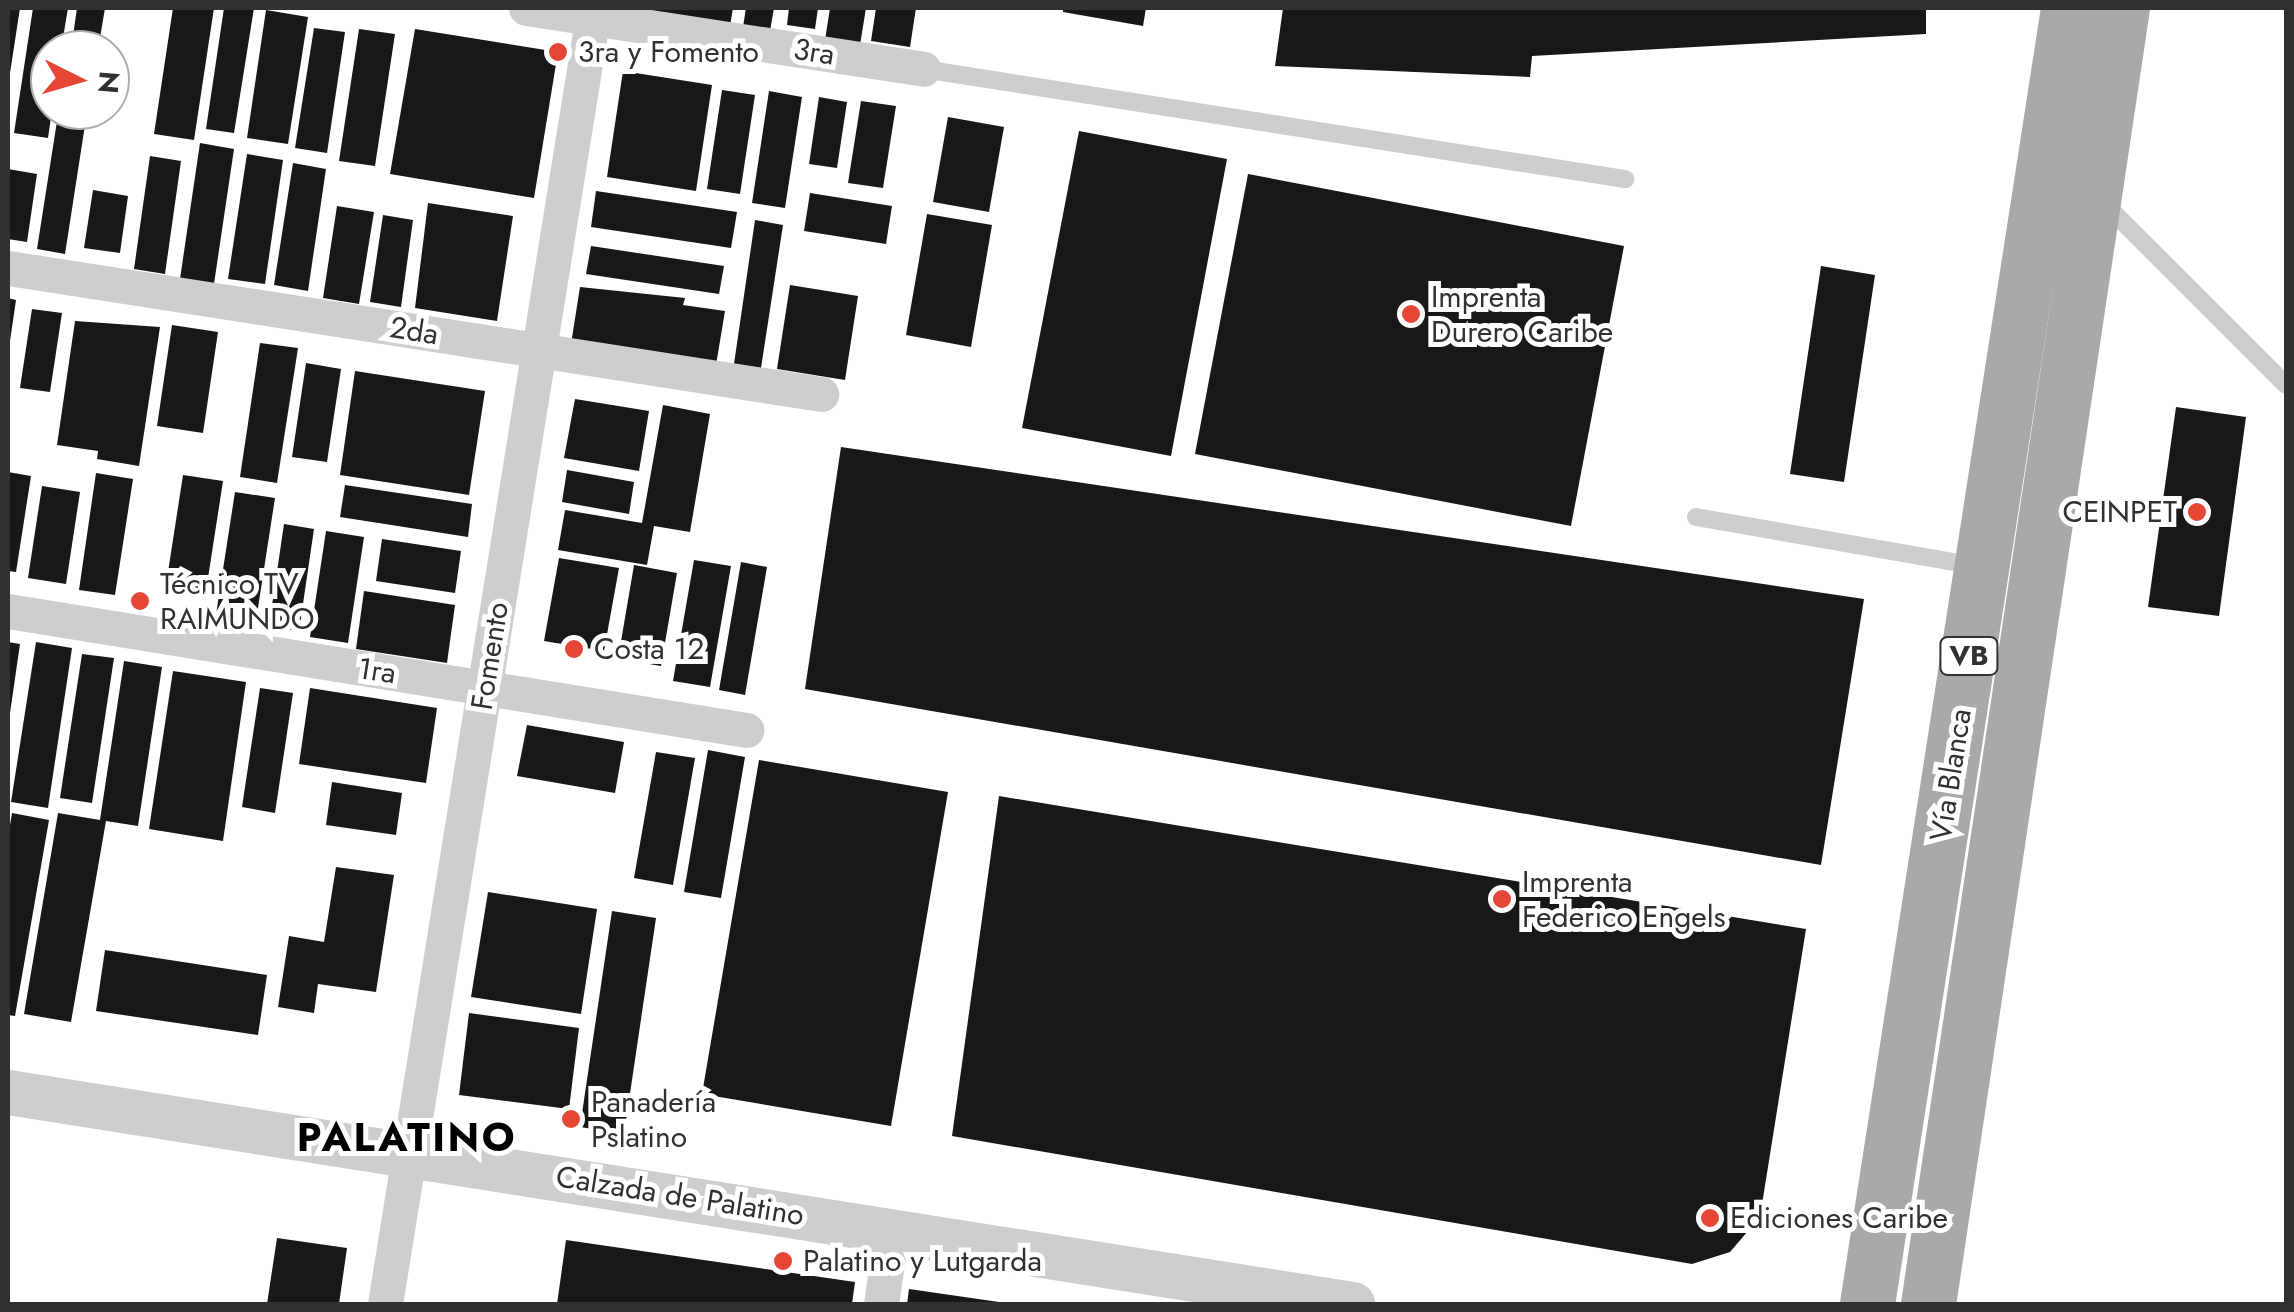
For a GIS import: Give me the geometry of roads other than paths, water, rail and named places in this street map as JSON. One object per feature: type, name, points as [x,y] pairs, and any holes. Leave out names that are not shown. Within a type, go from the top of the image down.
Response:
[{"type":"main road","name":"Vía Blanca","points":[[1867,1304],[2068,8]]},
{"type":"main road","name":"Vía Blanca","points":[[1928,1304],[2122,8]]},
{"type":"street","name":"3ra","points":[[526,8],[593,13],[924,69]]},
{"type":"street","name":"Fomento","points":[[385,1304],[593,13]]},
{"type":"street","name":"2da","points":[[8,268],[821,394]]},
{"type":"street","name":"1ra","points":[[8,611],[746,730]]},
{"type":"street","name":"Calzada de Palatino","points":[[8,1092],[1352,1304]]},
{"type":"street","points":[[882,1304],[892,1229]]},
{"type":"lane","points":[[924,69],[1625,179]]},
{"type":"lane","points":[[2094,194],[2286,385]]},
{"type":"lane","points":[[1696,517],[1982,567]]},
{"type":"place","name":"3ra y Fomento","points":[[558,52]]},
{"type":"place","name":"Imprenta Durero Caribe","points":[[1411,314]]},
{"type":"place","name":"CEINPET","points":[[2197,512]]},
{"type":"place","name":"Técnico TV RAIMUNDO","points":[[140,601]]},
{"type":"place","name":"Costa 12","points":[[574,649]]},
{"type":"place","name":"Imprenta Federico Engels","points":[[1502,899]]},
{"type":"place","name":"Panadería Pslatino","points":[[571,1119]]},
{"type":"place","name":"Ediciones Caribe","points":[[1710,1218]]},
{"type":"place","name":"Palatino y Lutgarda","points":[[783,1261]]},
{"type":"district","name":"PALATINO","points":[[407,1137]]}]
